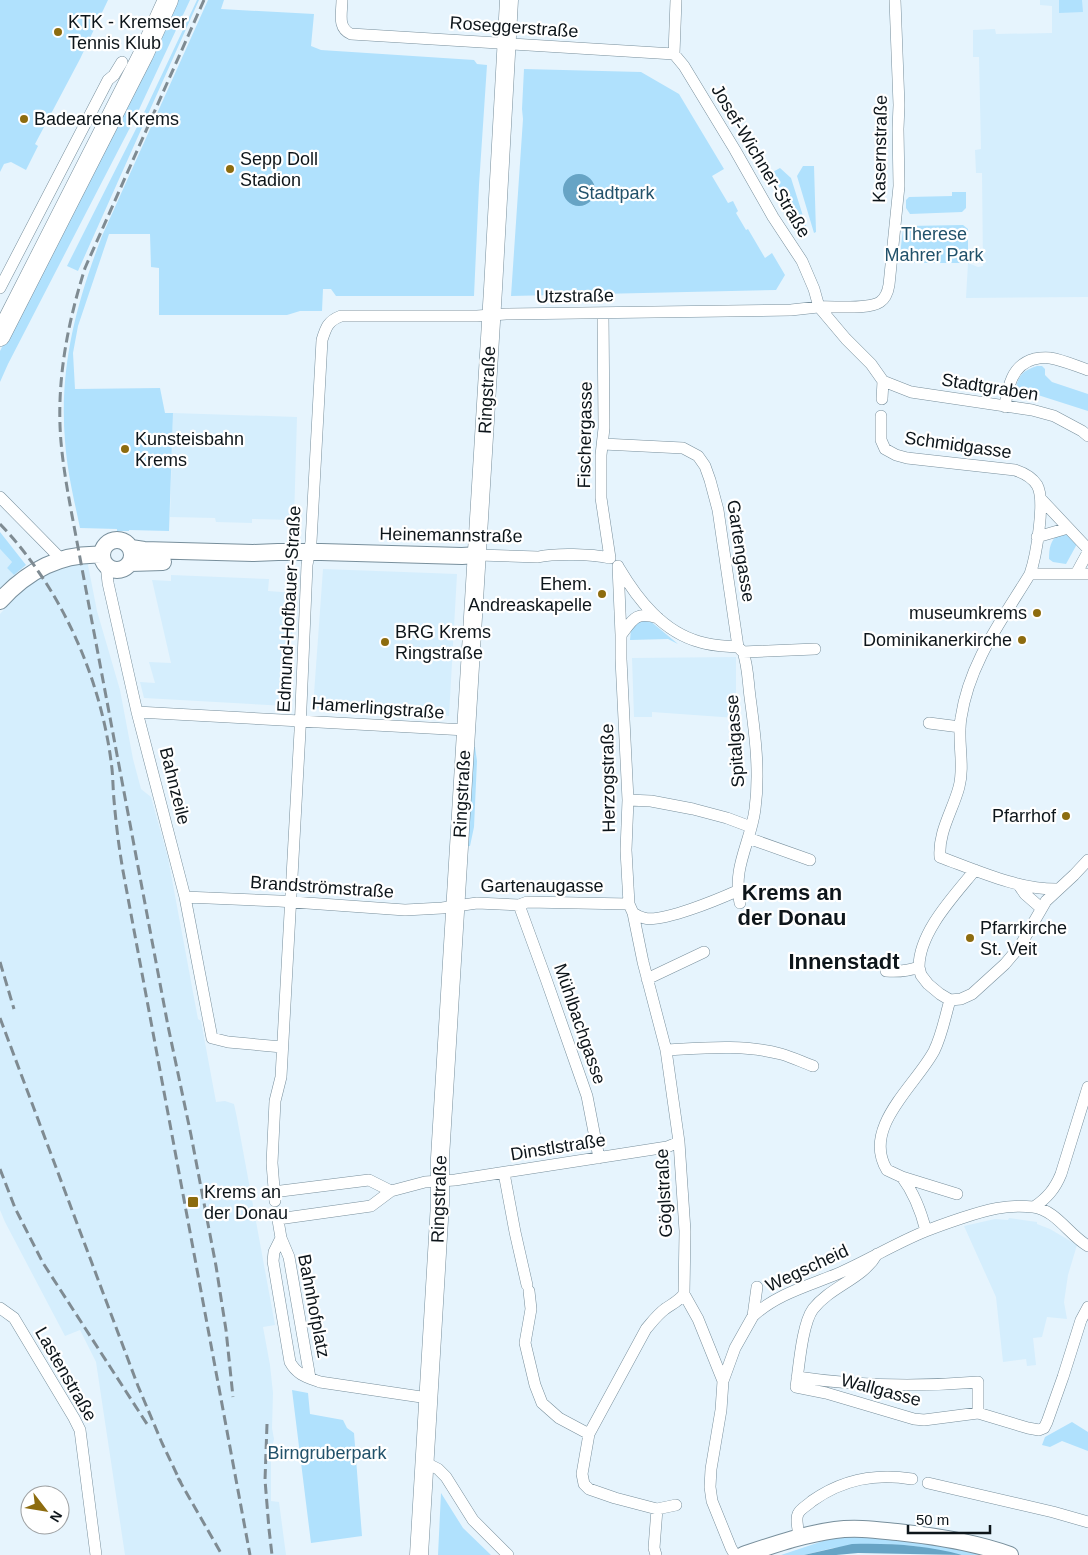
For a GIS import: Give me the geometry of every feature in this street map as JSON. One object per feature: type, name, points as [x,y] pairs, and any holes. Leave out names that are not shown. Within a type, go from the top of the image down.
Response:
[{"type":"highway","points":[[0,336],[143,55],[168,0]]},
{"type":"main road","name":"Ringstraße","points":[[419,1555],[456,906],[459,730],[478,556],[509,0]]},
{"type":"street","points":[[674,54],[676,0]]},
{"type":"street","name":"Kasernstraße","points":[[885,297],[889,285],[899,186],[896,0]]},
{"type":"street","name":"Roseggerstraße","points":[[342,6],[341,25],[346,32],[351,34],[674,54]]},
{"type":"street","name":"Josef-Wichner-Straße","points":[[674,54],[684,66],[735,150],[772,217],[802,261],[814,288],[819,307]]},
{"type":"street","points":[[0,288],[108,80],[114,75],[122,62]]},
{"type":"street","name":"Utzstraße","points":[[332,320],[341,316],[791,310],[871,305],[880,302],[885,297]]},
{"type":"street","points":[[819,307],[883,381],[882,399]]},
{"type":"street","name":"Fischergasse","points":[[603,313],[604,428],[601,455],[601,498],[614,562],[621,635]]},
{"type":"street","name":"Edmund-Hofbauer-Straße","points":[[292,902],[307,574],[311,542],[322,340],[325,329],[332,320]]},
{"type":"street","points":[[1005,406],[1007,392],[1014,372],[1022,364],[1030,360],[1049,357],[1088,370]]},
{"type":"street","name":"Stadtgraben","points":[[883,381],[910,392],[1032,410],[1054,416],[1088,436]]},
{"type":"street","name":"Schmidgasse","points":[[881,416],[881,440],[885,449],[896,454],[907,458],[1023,472],[1037,486],[1041,499],[1088,551]]},
{"type":"street","name":"Gartengasse","points":[[603,444],[684,448],[698,456],[705,466],[718,510],[741,649]]},
{"type":"street","points":[[0,497],[61,559]]},
{"type":"street","points":[[1041,499],[1034,563],[1030,574],[984,648],[972,673],[963,704],[960,727],[960,786],[944,827],[940,856],[1018,884],[1040,888],[1059,888]]},
{"type":"street","points":[[1037,537],[1068,528]]},
{"type":"street","points":[[0,600],[30,575],[42,567],[61,559],[87,554],[104,559],[112,568],[125,567],[130,555],[127,543],[122,540],[111,541],[106,545],[104,559]]},
{"type":"street","points":[[1076,574],[1088,551]]},
{"type":"street","name":"Heinemannstraße","points":[[130,555],[144,561],[244,563],[279,557],[290,553],[309,552],[538,558],[548,555],[600,556],[614,562]]},
{"type":"street","name":"Bahnzeile","points":[[104,559],[137,712],[185,897],[212,1038],[228,1042],[282,1047]]},
{"type":"street","points":[[614,562],[632,590],[658,618],[676,633],[701,643],[741,649],[815,649]]},
{"type":"street","points":[[1030,574],[1088,574]]},
{"type":"street","points":[[621,635],[637,617],[642,615],[658,618]]},
{"type":"street","name":"Herzogstraße","points":[[621,635],[628,800],[626,850],[631,909],[647,979]]},
{"type":"street","name":"Spitalgasse","points":[[737,891],[739,870],[755,810],[757,782],[753,714],[741,649]]},
{"type":"street","name":"Hamerlingstraße","points":[[137,712],[459,730]]},
{"type":"street","points":[[929,723],[960,727]]},
{"type":"street","points":[[628,800],[651,801],[694,809],[727,818],[749,833],[810,860]]},
{"type":"street","points":[[975,870],[943,908],[919,956],[921,975],[928,984],[950,1000],[962,1000],[994,975],[1020,946],[1032,928],[1041,908],[1088,860]]},
{"type":"street","points":[[1018,884],[1025,894],[1041,908]]},
{"type":"street","points":[[737,891],[740,903]]},
{"type":"street","name":"Gartenaugasse","points":[[456,906],[477,903],[519,905],[539,901],[631,909],[644,918],[656,918],[693,908],[737,891]]},
{"type":"street","name":"Brandströmstraße","points":[[185,897],[405,910],[456,906]]},
{"type":"street","name":"Bahnhofplatz","points":[[281,1238],[274,1252],[273,1261],[290,1362],[299,1374],[310,1378],[289,1257],[281,1238],[272,1163],[275,1101],[281,1077],[292,902]]},
{"type":"street","name":"Mühlbachgasse","points":[[519,905],[587,1096],[599,1158]]},
{"type":"street","points":[[647,979],[704,952]]},
{"type":"street","points":[[886,971],[909,970],[919,966]]},
{"type":"street","name":"Göglstraße","points":[[647,979],[666,1050],[679,1142],[685,1230],[684,1294],[698,1320],[723,1381]]},
{"type":"street","points":[[950,1000],[940,1038],[925,1065],[892,1112],[883,1130],[880,1144],[881,1156],[887,1170],[957,1194]]},
{"type":"street","points":[[666,1050],[713,1047],[750,1048],[781,1054],[813,1066]]},
{"type":"street","points":[[1034,1207],[1045,1200],[1056,1187],[1088,1087]]},
{"type":"street","name":"Dinstlstraße","points":[[440,1182],[667,1148],[679,1142]]},
{"type":"street","points":[[504,1172],[528,1288],[531,1309],[524,1342],[535,1384],[542,1403],[559,1418],[589,1434]]},
{"type":"street","points":[[902,1176],[916,1201],[926,1231]]},
{"type":"street","points":[[276,1206],[369,1180],[391,1191]]},
{"type":"street","points":[[276,1206],[371,1206],[391,1191],[425,1182],[440,1182]]},
{"type":"street","name":"Wegscheid","points":[[753,1316],[776,1299],[815,1281],[836,1274],[926,1231],[990,1208],[1005,1206],[1034,1207]]},
{"type":"street","points":[[1034,1207],[1054,1217],[1088,1246]]},
{"type":"street","points":[[877,1254],[866,1269],[827,1295],[812,1310],[803,1338],[797,1382],[886,1385],[978,1382],[978,1413]]},
{"type":"street","points":[[736,1555],[731,1548],[712,1501],[710,1487],[721,1410],[723,1381],[735,1348],[753,1316],[757,1287]]},
{"type":"street","points":[[676,1505],[657,1509],[615,1498],[589,1488],[584,1484],[582,1474],[589,1434],[646,1329],[654,1318],[680,1300],[684,1294]]},
{"type":"street","name":"Lastenstraße","points":[[0,1308],[14,1318],[80,1430],[96,1555]]},
{"type":"street","name":"Wallgasse","points":[[797,1382],[826,1393],[914,1419],[924,1420],[978,1413],[1039,1430],[1044,1428],[1081,1320],[1088,1308]]},
{"type":"street","points":[[310,1378],[320,1382],[428,1398]]},
{"type":"street","points":[[424,1462],[438,1468],[446,1477],[473,1520],[508,1555]]},
{"type":"street","points":[[799,1537],[796,1519],[798,1513],[823,1493],[858,1479],[877,1477],[912,1479]]},
{"type":"street","points":[[928,1483],[1088,1522]]},
{"type":"street","points":[[656,1555],[654,1548],[657,1509]]},
{"type":"street","points":[[743,1555],[799,1537],[835,1530],[868,1529],[968,1543],[1010,1555]]},
{"type":"shaded area","points":[[1040,0],[1088,0],[1088,297],[966,298],[968,263],[978,267],[983,266],[982,173],[976,173],[975,150],[981,149],[979,57],[973,57],[973,30],[995,29],[996,34],[1052,33],[1052,6],[1040,5]]},
{"type":"shaded area","points":[[579,174],[591,178],[595,190],[591,202],[579,206],[567,202],[563,190],[567,178]]},
{"type":"shaded area","points":[[173,413],[297,417],[294,520],[252,519],[252,523],[216,522],[215,518],[170,517]]},
{"type":"shaded area","points":[[0,549],[12,562],[7,568],[14,575],[0,589]]},
{"type":"shaded area","points":[[87,560],[97,611],[120,690],[133,759],[141,789],[151,797],[168,858],[198,1019],[201,1021],[216,1102],[225,1101],[234,1104],[237,1118],[275,1325],[263,1327],[273,1393],[272,1428],[274,1439],[271,1453],[271,1501],[279,1502],[286,1555],[125,1555],[96,1362],[80,1330],[65,1336],[0,1210],[0,614],[21,591],[36,580],[47,574]]},
{"type":"shaded area","name":"BRG Krems Ringstraße","points":[[323,569],[457,574],[449,716],[313,708]]},
{"type":"shaded area","points":[[171,575],[269,579],[268,591],[295,593],[287,706],[144,698],[140,682],[155,683],[149,662],[171,663],[152,580],[171,581]]},
{"type":"shaded area","points":[[736,657],[736,718],[652,712],[652,717],[634,717],[632,658]]},
{"type":"shaded area","points":[[1009,1218],[1037,1222],[1037,1224],[1050,1229],[1077,1245],[1068,1275],[1064,1302],[1067,1319],[1047,1317],[1042,1337],[1033,1338],[1036,1365],[1027,1366],[1026,1359],[1003,1362],[996,1297],[964,1226],[995,1219],[1008,1220]]},
{"type":"shaded area","points":[[852,1544],[908,1545],[962,1555],[858,1553],[804,1555]]},
{"type":"green space","name":"Badearena Krems","points":[[0,0],[108,0],[80,59],[35,144],[38,146],[26,170],[11,162],[4,164],[0,172]]},
{"type":"green space","points":[[175,0],[190,0],[136,116],[0,382],[0,351],[149,59]]},
{"type":"green space","points":[[197,0],[199,0],[78,271],[67,266],[141,119]]},
{"type":"green space","points":[[208,0],[224,0],[221,9],[314,14],[311,46],[321,50],[474,60],[477,64],[487,65],[474,296],[336,296],[331,289],[323,289],[322,311],[300,311],[287,315],[159,315],[159,268],[151,267],[150,234],[109,234],[78,326],[73,353],[75,389],[160,388],[165,413],[173,413],[169,531],[117,531],[117,529],[80,528],[67,463],[64,414],[67,362],[77,311],[102,236]]},
{"type":"green space","points":[[1059,0],[1082,0],[1083,12],[1059,13]]},
{"type":"green space","name":"Stadtpark","points":[[524,69],[641,72],[679,94],[724,169],[712,176],[728,203],[733,201],[738,211],[736,213],[765,258],[772,253],[785,275],[776,290],[511,296],[523,119]]},
{"type":"green space","points":[[803,166],[814,166],[816,232],[814,233],[797,176]]},
{"type":"green space","points":[[780,168],[791,178],[808,236],[771,173]]},
{"type":"green space","points":[[952,192],[966,192],[966,208],[962,212],[910,214],[906,208],[906,200],[909,197],[952,196]]},
{"type":"green space","name":"Therese Mahrer Park","points":[[963,225],[968,229],[968,263],[899,262],[903,230],[908,226]]},
{"type":"green space","points":[[1037,366],[1042,366],[1045,369],[1045,375],[1052,382],[1088,394],[1088,411],[1016,388],[1018,379],[1023,373]]},
{"type":"green space","points":[[0,532],[26,565],[14,575],[7,568],[12,562],[0,549]]},
{"type":"green space","points":[[1060,534],[1069,534],[1077,544],[1066,564],[1053,562],[1049,559],[1052,541]]},
{"type":"green space","points":[[638,620],[649,620],[678,644],[668,639],[630,640],[631,629]]},
{"type":"green space","points":[[473,747],[475,747],[477,761],[474,827],[470,846],[468,846]]},
{"type":"green space","name":"Birngruberpark","points":[[292,1390],[308,1393],[310,1414],[343,1420],[347,1428],[354,1433],[362,1536],[311,1543]]},
{"type":"green space","points":[[1072,1422],[1088,1432],[1088,1451],[1062,1441],[1050,1447],[1042,1445],[1045,1437]]},
{"type":"green space","points":[[441,1493],[463,1528],[491,1555],[438,1555]]},
{"type":"green space","points":[[849,1536],[919,1542],[988,1555],[962,1555],[914,1546],[884,1544],[833,1548],[804,1555],[781,1555],[835,1537]]},
{"type":"railway","points":[[204,0],[85,268],[64,354],[60,420],[63,459],[71,510],[168,1026],[216,1266],[226,1330],[233,1397]]},
{"type":"railway","points":[[0,524],[42,577],[60,607],[76,638],[99,702],[112,769],[123,871],[250,1555]]},
{"type":"railway","points":[[0,962],[14,1009]]},
{"type":"railway","points":[[0,1018],[138,1386],[181,1483]]},
{"type":"railway","points":[[0,1169],[15,1208],[43,1263],[147,1424]]},
{"type":"railway","points":[[267,1424],[265,1480],[272,1555]]},
{"type":"railway","points":[[178,1478],[222,1555]]},
{"type":"place","name":"KTK - Kremser Tennis Klub","points":[[58,32]]},
{"type":"place","name":"Badearena Krems","points":[[24,119]]},
{"type":"place","name":"Sepp Doll Stadion","points":[[230,169]]},
{"type":"place","name":"Kunsteisbahn Krems","points":[[125,449]]},
{"type":"place","name":"Ehem. Andreaskapelle","points":[[602,594]]},
{"type":"place","name":"museumkrems","points":[[1037,613]]},
{"type":"place","name":"Dominikanerkirche","points":[[1022,640]]},
{"type":"place","name":"BRG Krems Ringstraße","points":[[385,642]]},
{"type":"place","name":"Pfarrhof","points":[[1066,816]]},
{"type":"place","name":"Pfarrkirche St. Veit","points":[[970,938]]},
{"type":"place","name":"Krems an der Donau","points":[[193,1202]]},
{"type":"district","name":"Krems an der Donau","points":[[792,904]]},
{"type":"district","name":"Innenstadt","points":[[844,961]]}]
